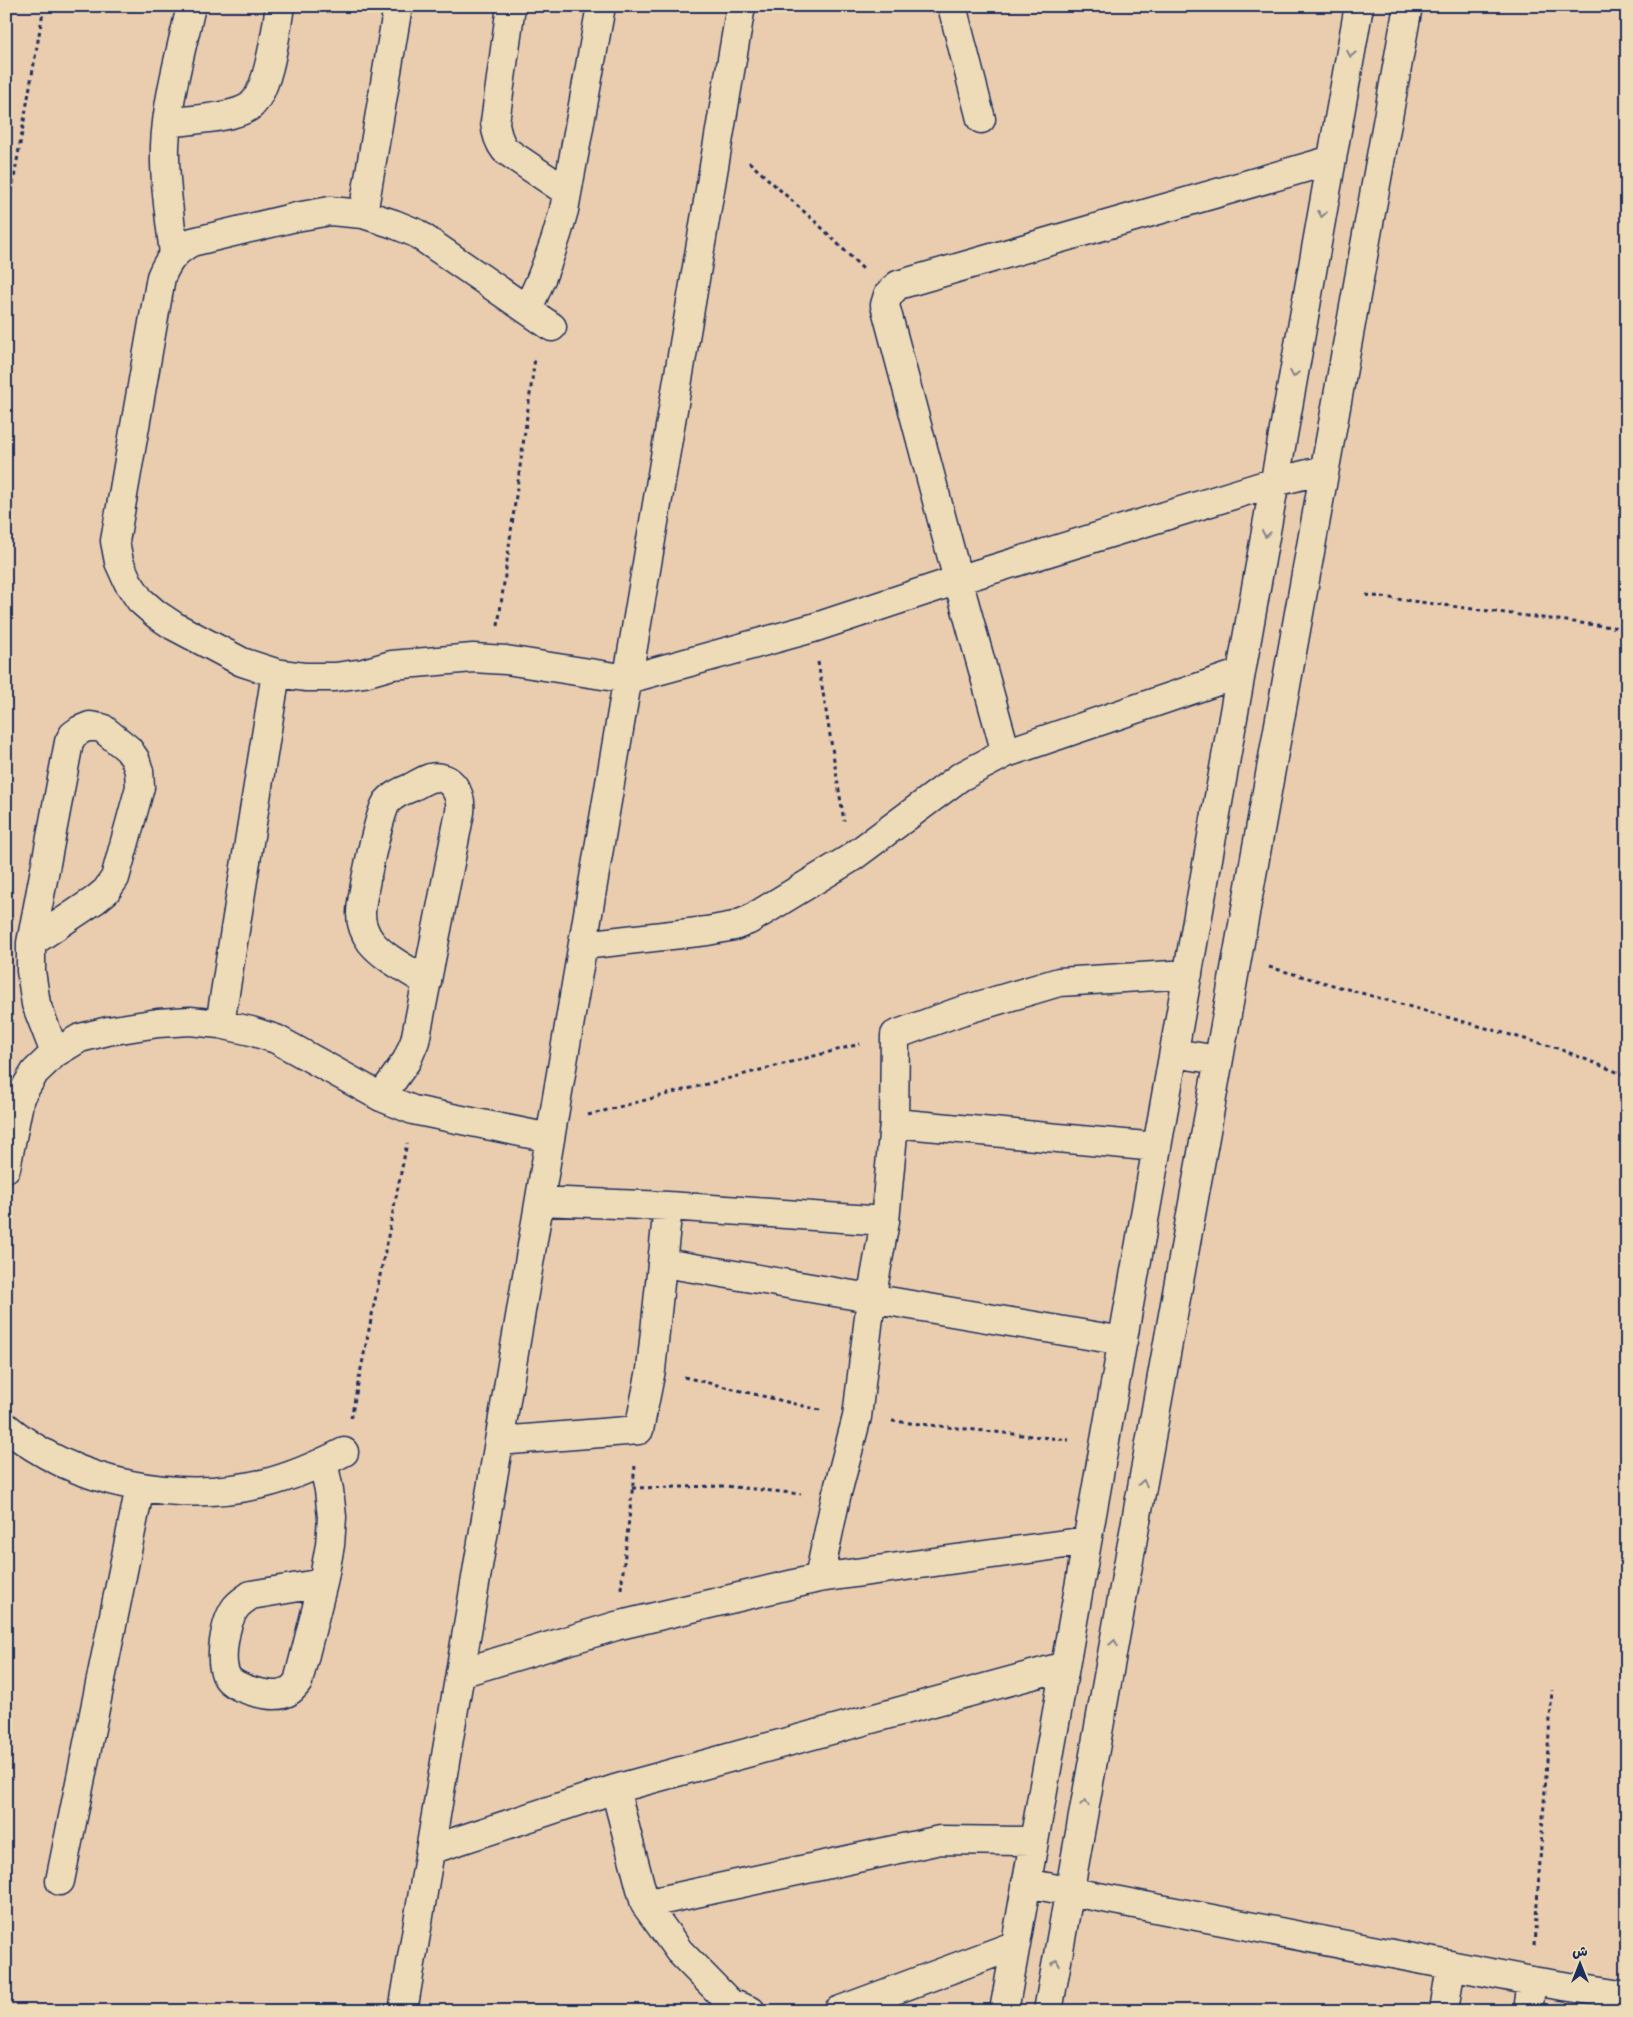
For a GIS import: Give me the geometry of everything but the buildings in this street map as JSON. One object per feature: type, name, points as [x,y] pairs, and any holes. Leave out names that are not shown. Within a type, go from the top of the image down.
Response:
[{"type":"street","points":[[174,254],[165,168],[167,123],[191,6]]},
{"type":"street","points":[[167,123],[240,111],[250,106],[258,98],[264,85],[280,6]]},
{"type":"street","points":[[362,214],[398,6]]},
{"type":"street","points":[[511,6],[495,122],[496,133],[499,142],[505,150],[567,192]]},
{"type":"street","points":[[540,318],[543,276],[556,240],[567,192],[601,6]]},
{"type":"street","points":[[403,2011],[741,6]]},
{"type":"street","points":[[952,6],[980,119]]},
{"type":"street","points":[[1004,2011],[1359,6]]},
{"type":"street","points":[[1048,2011],[1408,6]]},
{"type":"street","points":[[1006,753],[885,304],[888,295],[898,285],[1332,160]]},
{"type":"street","points":[[540,318],[416,233],[362,214],[330,211],[296,217],[192,242],[174,254],[166,265],[161,277],[114,541],[119,562],[128,582],[140,600],[174,626],[242,662],[276,674],[334,677],[364,674],[402,664],[440,660],[494,659],[628,679],[813,628],[958,580],[1275,482],[1324,470]]},
{"type":"street","points":[[220,1024],[276,674]]},
{"type":"street","points":[[583,945],[734,926],[749,920],[851,858],[960,777],[1006,753],[1241,674]]},
{"type":"street","points":[[31,943],[96,900],[106,891],[114,878],[140,787],[139,771],[135,759],[128,749],[102,728],[90,726],[80,730],[73,735],[69,742],[31,943],[30,970],[36,1004],[55,1053]]},
{"type":"street","points":[[381,1097],[407,1060],[415,1041],[427,982],[461,803],[455,786],[440,778],[431,778],[401,792],[387,803],[380,818],[362,901],[361,915],[364,929],[370,941],[380,951],[427,982]]},
{"type":"street","points":[[819,1578],[836,1497],[857,1417],[871,1300],[885,1221],[894,1123],[895,1035],[958,1012],[1059,982],[1188,974]]},
{"type":"street","points":[[6,1168],[20,1097],[35,1072],[55,1053],[80,1038],[108,1031],[158,1023],[190,1022],[220,1024],[251,1031],[276,1039],[381,1097],[414,1110],[551,1132]]},
{"type":"street","points":[[1174,1054],[1218,1060]]},
{"type":"street","points":[[894,1123],[1157,1147]]},
{"type":"street","points":[[540,1201],[668,1206],[885,1221]]},
{"type":"street","points":[[499,1441],[639,1430],[651,1370],[664,1263],[668,1206]]},
{"type":"street","points":[[664,1263],[1123,1342]]},
{"type":"street","points":[[6,1427],[59,1461],[98,1477],[140,1487],[182,1492],[224,1490],[266,1483],[306,1471],[334,1457]]},
{"type":"street","points":[[323,1583],[250,1596],[240,1601],[230,1617],[222,1656],[223,1668],[228,1679],[240,1688],[269,1695],[277,1695],[292,1689],[298,1682],[323,1583],[330,1544],[332,1517],[330,1490],[334,1457]]},
{"type":"street","points":[[60,1881],[140,1487]]},
{"type":"street","points":[[460,1672],[616,1626],[819,1578],[1088,1541]]},
{"type":"street","points":[[430,1850],[615,1789],[1065,1666]]},
{"type":"street","points":[[615,1789],[645,1904],[679,1951],[730,2003],[751,2011]]},
{"type":"street","points":[[645,1904],[940,1840],[1034,1841]]},
{"type":"street","points":[[1026,1883],[1069,1893],[1532,1981],[1627,1996]]},
{"type":"street","points":[[838,2011],[1016,1946]]},
{"type":"street","points":[[1444,2011],[1451,1965]]},
{"type":"street","points":[[1528,2011],[1532,1981]]},
{"type":"path","points":[[6,224],[44,6]]},
{"type":"path","points":[[720,136],[820,226],[888,295]]},
{"type":"path","points":[[494,659],[540,318]]},
{"type":"path","points":[[1366,595],[1627,629]]},
{"type":"path","points":[[813,628],[851,858]]},
{"type":"path","points":[[1237,958],[1557,1048],[1627,1076]]},
{"type":"path","points":[[551,1132],[895,1035]]},
{"type":"path","points":[[334,1457],[414,1110]]},
{"type":"path","points":[[651,1370],[814,1409],[857,1417],[1105,1443]]},
{"type":"path","points":[[616,1626],[639,1430]]},
{"type":"path","points":[[632,1488],[725,1486],[836,1497]]},
{"type":"path","points":[[1532,1981],[1552,1690]]}]
